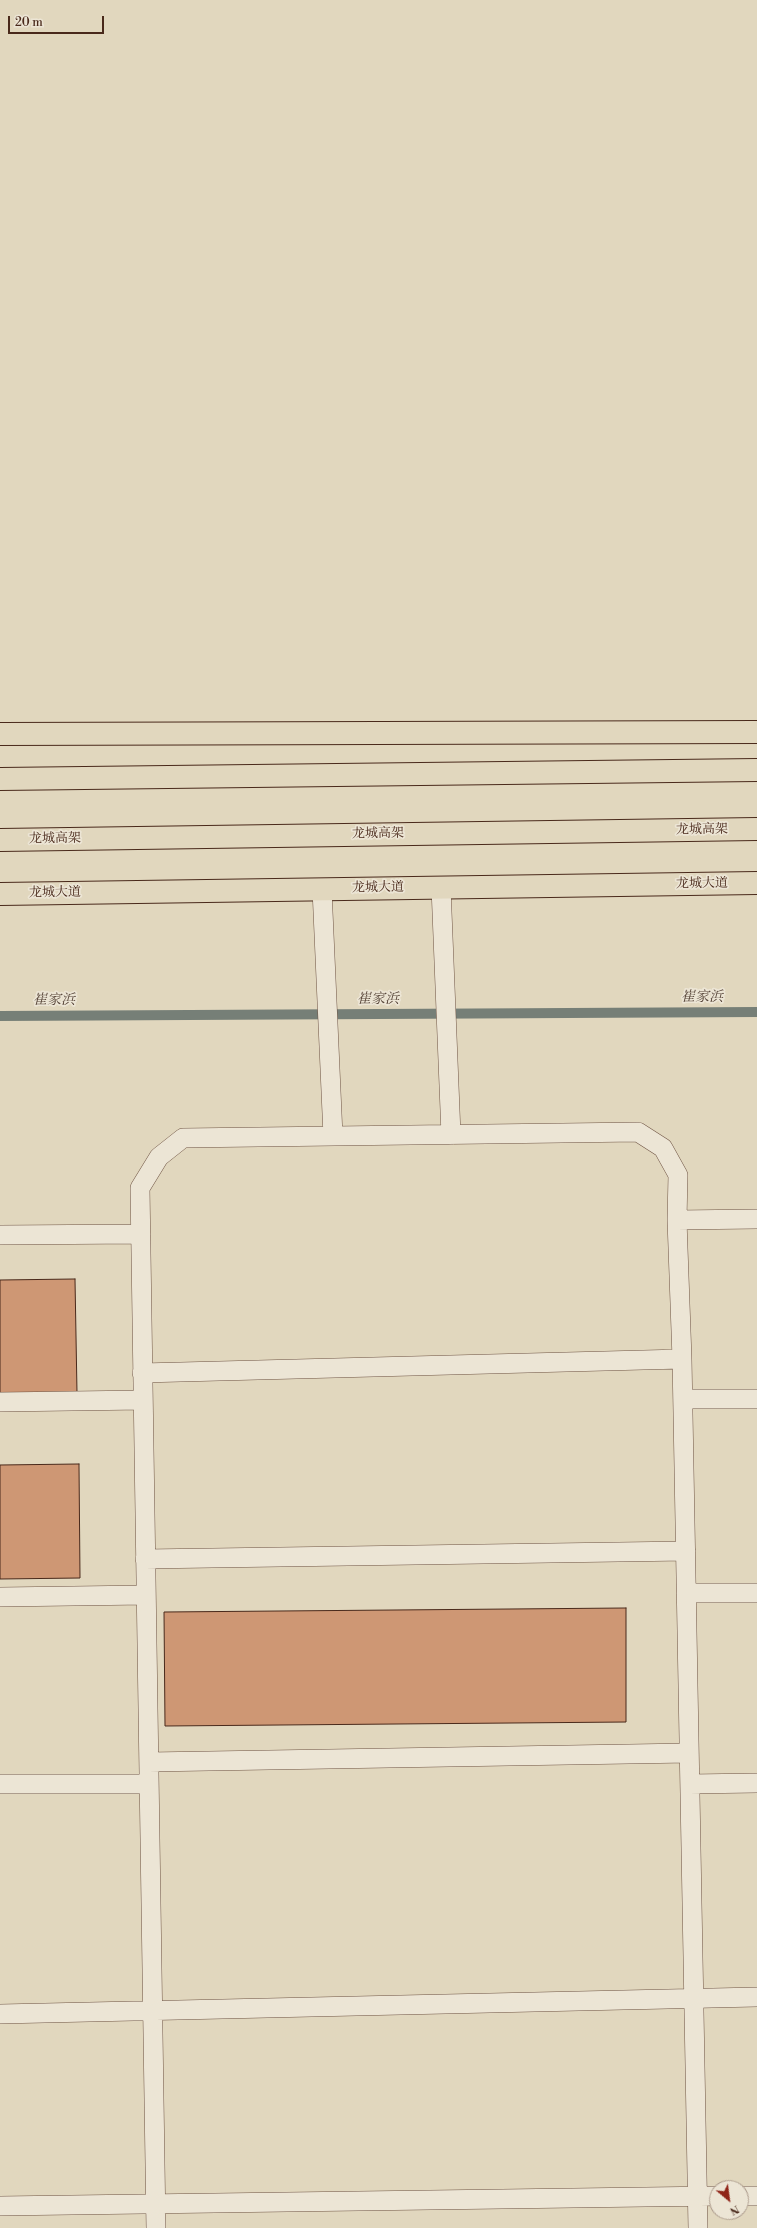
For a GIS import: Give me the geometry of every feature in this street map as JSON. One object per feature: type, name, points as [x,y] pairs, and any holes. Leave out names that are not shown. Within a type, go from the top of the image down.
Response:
[{"type":"main road","points":[[0,734],[757,732]]},
{"type":"main road","points":[[0,779],[757,770]]},
{"type":"main road","points":[[0,774],[58,778]]},
{"type":"main road","name":"龙城高架","points":[[0,840],[757,829]]},
{"type":"main road","name":"龙城大道","points":[[0,894],[757,883]]},
{"type":"lane","points":[[442,887],[451,1135]]},
{"type":"lane","points":[[322,889],[333,1136]]},
{"type":"lane","points":[[156,2228],[140,1188],[159,1156],[183,1138],[638,1132],[663,1148],[678,1175],[677,1220],[682,1359],[686,1551],[698,2228]]},
{"type":"lane","points":[[677,1220],[757,1219]]},
{"type":"lane","points":[[0,1235],[141,1234]]},
{"type":"lane","points":[[142,1373],[682,1359]]},
{"type":"lane","points":[[682,1399],[757,1399]]},
{"type":"lane","points":[[0,1402],[143,1400]]},
{"type":"lane","points":[[146,1559],[686,1551]]},
{"type":"lane","points":[[686,1592],[757,1593]]},
{"type":"lane","points":[[0,1597],[146,1595]]},
{"type":"lane","points":[[149,1762],[689,1754]]},
{"type":"lane","points":[[690,1784],[757,1783]]},
{"type":"lane","points":[[0,1784],[149,1784]]},
{"type":"lane","points":[[0,2014],[757,1997]]},
{"type":"lane","points":[[0,2206],[709,2196]]},
{"type":"building","points":[[75,1279],[77,1393],[0,1395],[0,1280]]},
{"type":"building","points":[[79,1464],[80,1578],[0,1579],[0,1465]]},
{"type":"building","points":[[626,1608],[626,1722],[165,1726],[164,1612]]},
{"type":"waterway","name":"崔家浜","points":[[0,1016],[757,1012]]}]
